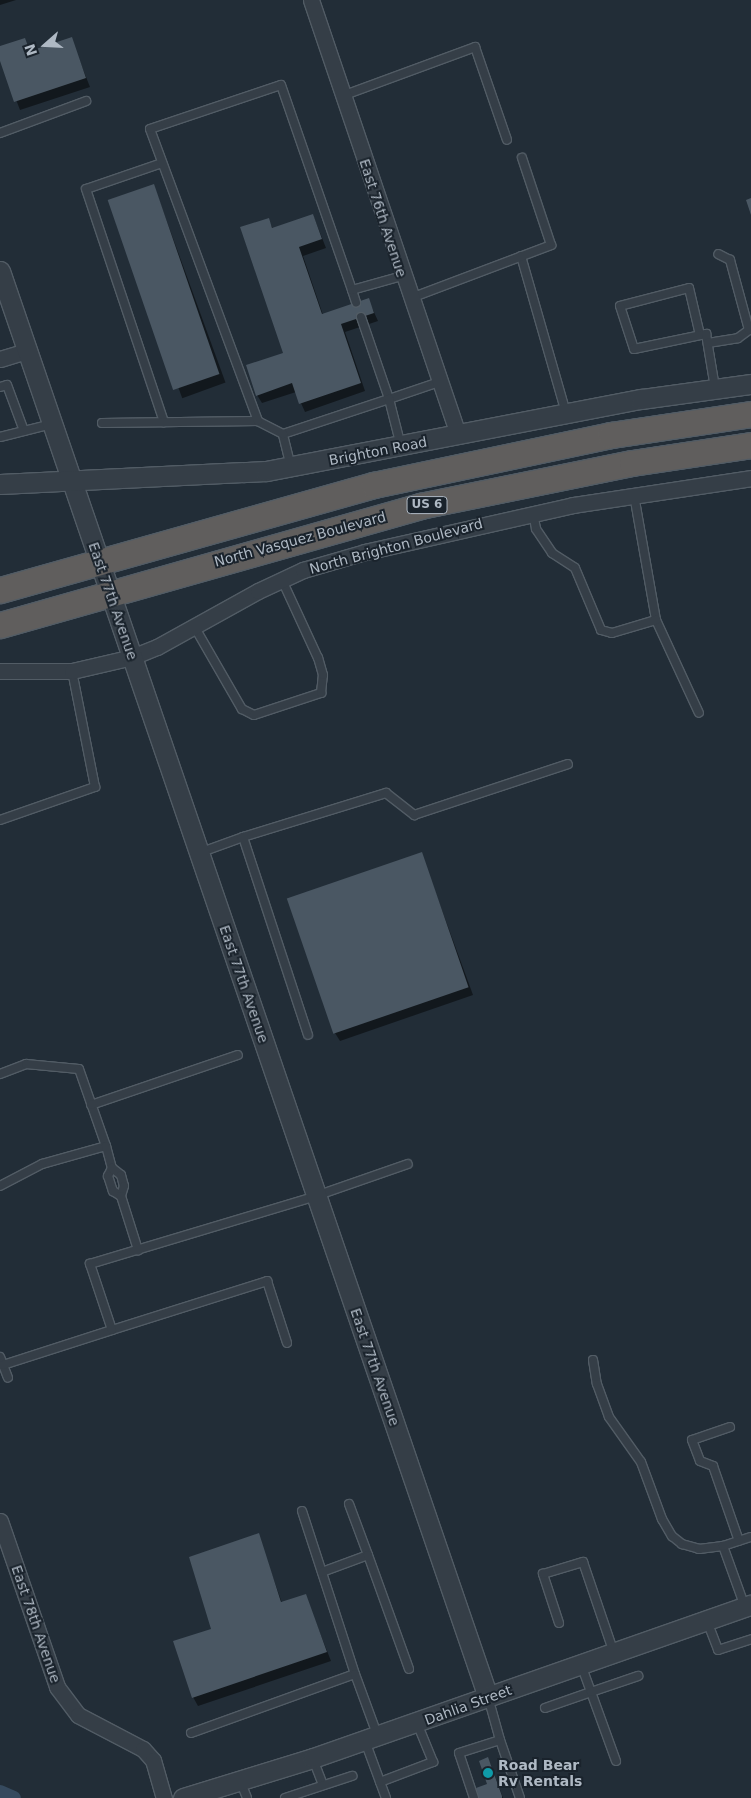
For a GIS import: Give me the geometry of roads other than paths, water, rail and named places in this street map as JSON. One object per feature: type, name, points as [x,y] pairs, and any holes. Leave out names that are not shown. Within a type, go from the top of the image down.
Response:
[{"type":"highway","name":"US 6","points":[[0,590],[318,500],[472,462],[611,435],[751,414]]},
{"type":"highway","name":"North Vasquez Boulevard","points":[[0,625],[420,506],[623,465],[751,445]]},
{"type":"street","name":"East 76th Avenue","points":[[311,0],[409,298],[458,435]]},
{"type":"street","name":"East 77th Avenue","points":[[0,271],[488,1697]]},
{"type":"street","points":[[0,359],[27,350]]},
{"type":"street","name":"Brighton Road","points":[[0,484],[240,473],[292,467],[567,414],[716,388],[751,384]]},
{"type":"street","name":"North Brighton Boulevard","points":[[0,671],[72,671],[132,658],[282,580],[365,552],[533,513],[634,495],[751,478]]},
{"type":"street","name":"East 78th Avenue","points":[[0,1521],[57,1687],[78,1714],[143,1749],[152,1760],[164,1798]]},
{"type":"street","name":"Dahlia Street","points":[[183,1798],[244,1790],[313,1758],[748,1606]]},
{"type":"lane","points":[[342,96],[475,47],[507,140]]},
{"type":"lane","points":[[258,421],[150,129],[281,84],[356,302]]},
{"type":"lane","points":[[0,132],[86,101]]},
{"type":"lane","points":[[409,298],[551,245],[522,158]]},
{"type":"lane","points":[[162,163],[86,189],[164,422]]},
{"type":"lane","points":[[708,343],[738,338],[750,330],[730,260],[718,254]]},
{"type":"lane","points":[[521,256],[567,414]]},
{"type":"lane","points":[[352,290],[402,276]]},
{"type":"lane","points":[[700,335],[689,288],[620,306],[634,349],[706,334],[716,388]]},
{"type":"lane","points":[[362,317],[389,399],[401,446]]},
{"type":"lane","points":[[102,423],[258,421],[283,434],[439,382]]},
{"type":"lane","points":[[0,387],[7,385],[24,431]]},
{"type":"lane","points":[[0,437],[52,424]]},
{"type":"lane","points":[[283,434],[292,467]]},
{"type":"lane","points":[[634,495],[656,620],[699,713]]},
{"type":"lane","points":[[533,513],[536,530],[552,553],[575,568],[601,630],[612,633],[656,620]]},
{"type":"lane","points":[[194,626],[242,709],[254,715],[321,693],[323,675],[318,658],[282,580]]},
{"type":"lane","points":[[0,820],[95,787],[72,671]]},
{"type":"lane","points":[[199,852],[386,793],[414,815],[568,764]]},
{"type":"lane","points":[[242,837],[308,1035]]},
{"type":"lane","points":[[91,1105],[238,1056]]},
{"type":"lane","points":[[0,1074],[26,1064],[78,1069],[112,1168],[121,1175],[124,1186],[121,1196],[138,1250]]},
{"type":"lane","points":[[0,1186],[42,1164],[106,1146]]},
{"type":"lane","points":[[112,1330],[90,1264],[316,1196],[408,1164]]},
{"type":"lane","points":[[112,1168],[108,1176],[113,1190],[121,1196]]},
{"type":"lane","points":[[3,1366],[267,1281],[287,1343]]},
{"type":"lane","points":[[0,1357],[8,1378]]},
{"type":"lane","points":[[593,1360],[597,1384],[609,1417],[641,1462],[662,1520],[672,1536],[682,1544],[699,1549],[723,1546],[751,1537]]},
{"type":"lane","points":[[730,1428],[692,1440],[700,1461],[712,1466],[739,1541]]},
{"type":"lane","points":[[349,1504],[409,1669]]},
{"type":"lane","points":[[302,1511],[355,1674],[380,1782],[386,1798]]},
{"type":"lane","points":[[723,1546],[748,1606]]},
{"type":"lane","points":[[322,1572],[368,1556]]},
{"type":"lane","points":[[559,1623],[543,1574],[583,1562],[614,1653]]},
{"type":"lane","points":[[706,1621],[718,1650],[751,1639]]},
{"type":"lane","points":[[581,1665],[616,1761]]},
{"type":"lane","points":[[191,1733],[355,1674]]},
{"type":"lane","points":[[545,1708],[638,1676]]},
{"type":"lane","points":[[488,1697],[500,1740],[520,1798]]},
{"type":"lane","points":[[380,1782],[433,1762],[417,1723]]},
{"type":"lane","points":[[474,1798],[459,1754],[500,1740]]},
{"type":"lane","points":[[313,1758],[323,1786]]},
{"type":"lane","points":[[285,1798],[352,1776]]},
{"type":"waterway","points":[[0,1792],[14,1798]]},
{"type":"place","name":"Road Bear Rv Rentals","points":[[488,1773]]}]
